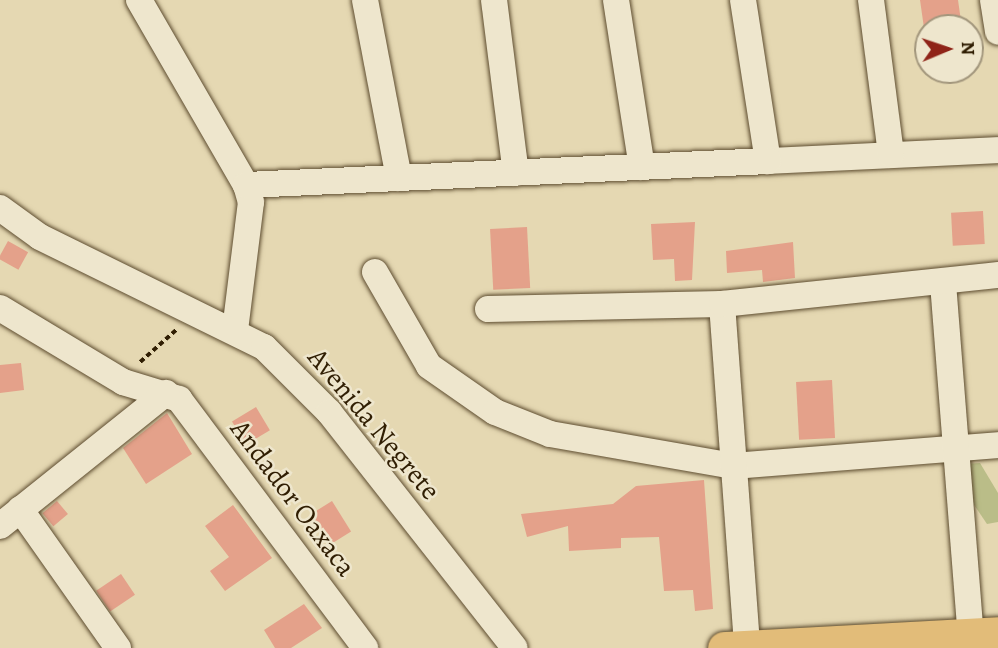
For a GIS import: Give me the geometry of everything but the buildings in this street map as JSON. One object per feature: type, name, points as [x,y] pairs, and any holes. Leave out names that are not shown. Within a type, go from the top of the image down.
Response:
[{"type":"main road","points":[[735,647],[985,634]]},
{"type":"street","points":[[139,0],[246,185],[251,202],[235,330]]},
{"type":"street","points":[[365,0],[399,178]]},
{"type":"street","points":[[494,0],[516,173]]},
{"type":"street","points":[[616,0],[642,167]]},
{"type":"street","points":[[743,0],[768,162]]},
{"type":"street","points":[[870,0],[891,155]]},
{"type":"street","points":[[993,0],[998,32]]},
{"type":"street","points":[[246,185],[998,150]]},
{"type":"street","name":"Avenida Negrete","points":[[0,208],[40,237],[209,314],[264,347],[329,412],[515,648]]},
{"type":"street","points":[[375,272],[429,366],[495,412],[550,434],[733,466],[998,445]]},
{"type":"street","points":[[488,309],[722,304],[943,283],[998,275]]},
{"type":"street","points":[[943,283],[959,449],[960,560],[985,634]]},
{"type":"street","points":[[722,304],[733,466],[735,647]]},
{"type":"street","points":[[0,308],[123,382],[166,393]]},
{"type":"street","points":[[118,648],[10,517],[166,393]]},
{"type":"street","name":"Andador Oaxaca","points":[[166,393],[179,399],[357,646]]},
{"type":"path","points":[[123,382],[172,333],[209,314]]},
{"type":"green space","points":[[980,463],[998,493],[998,522],[987,524],[960,484],[964,464]]}]
